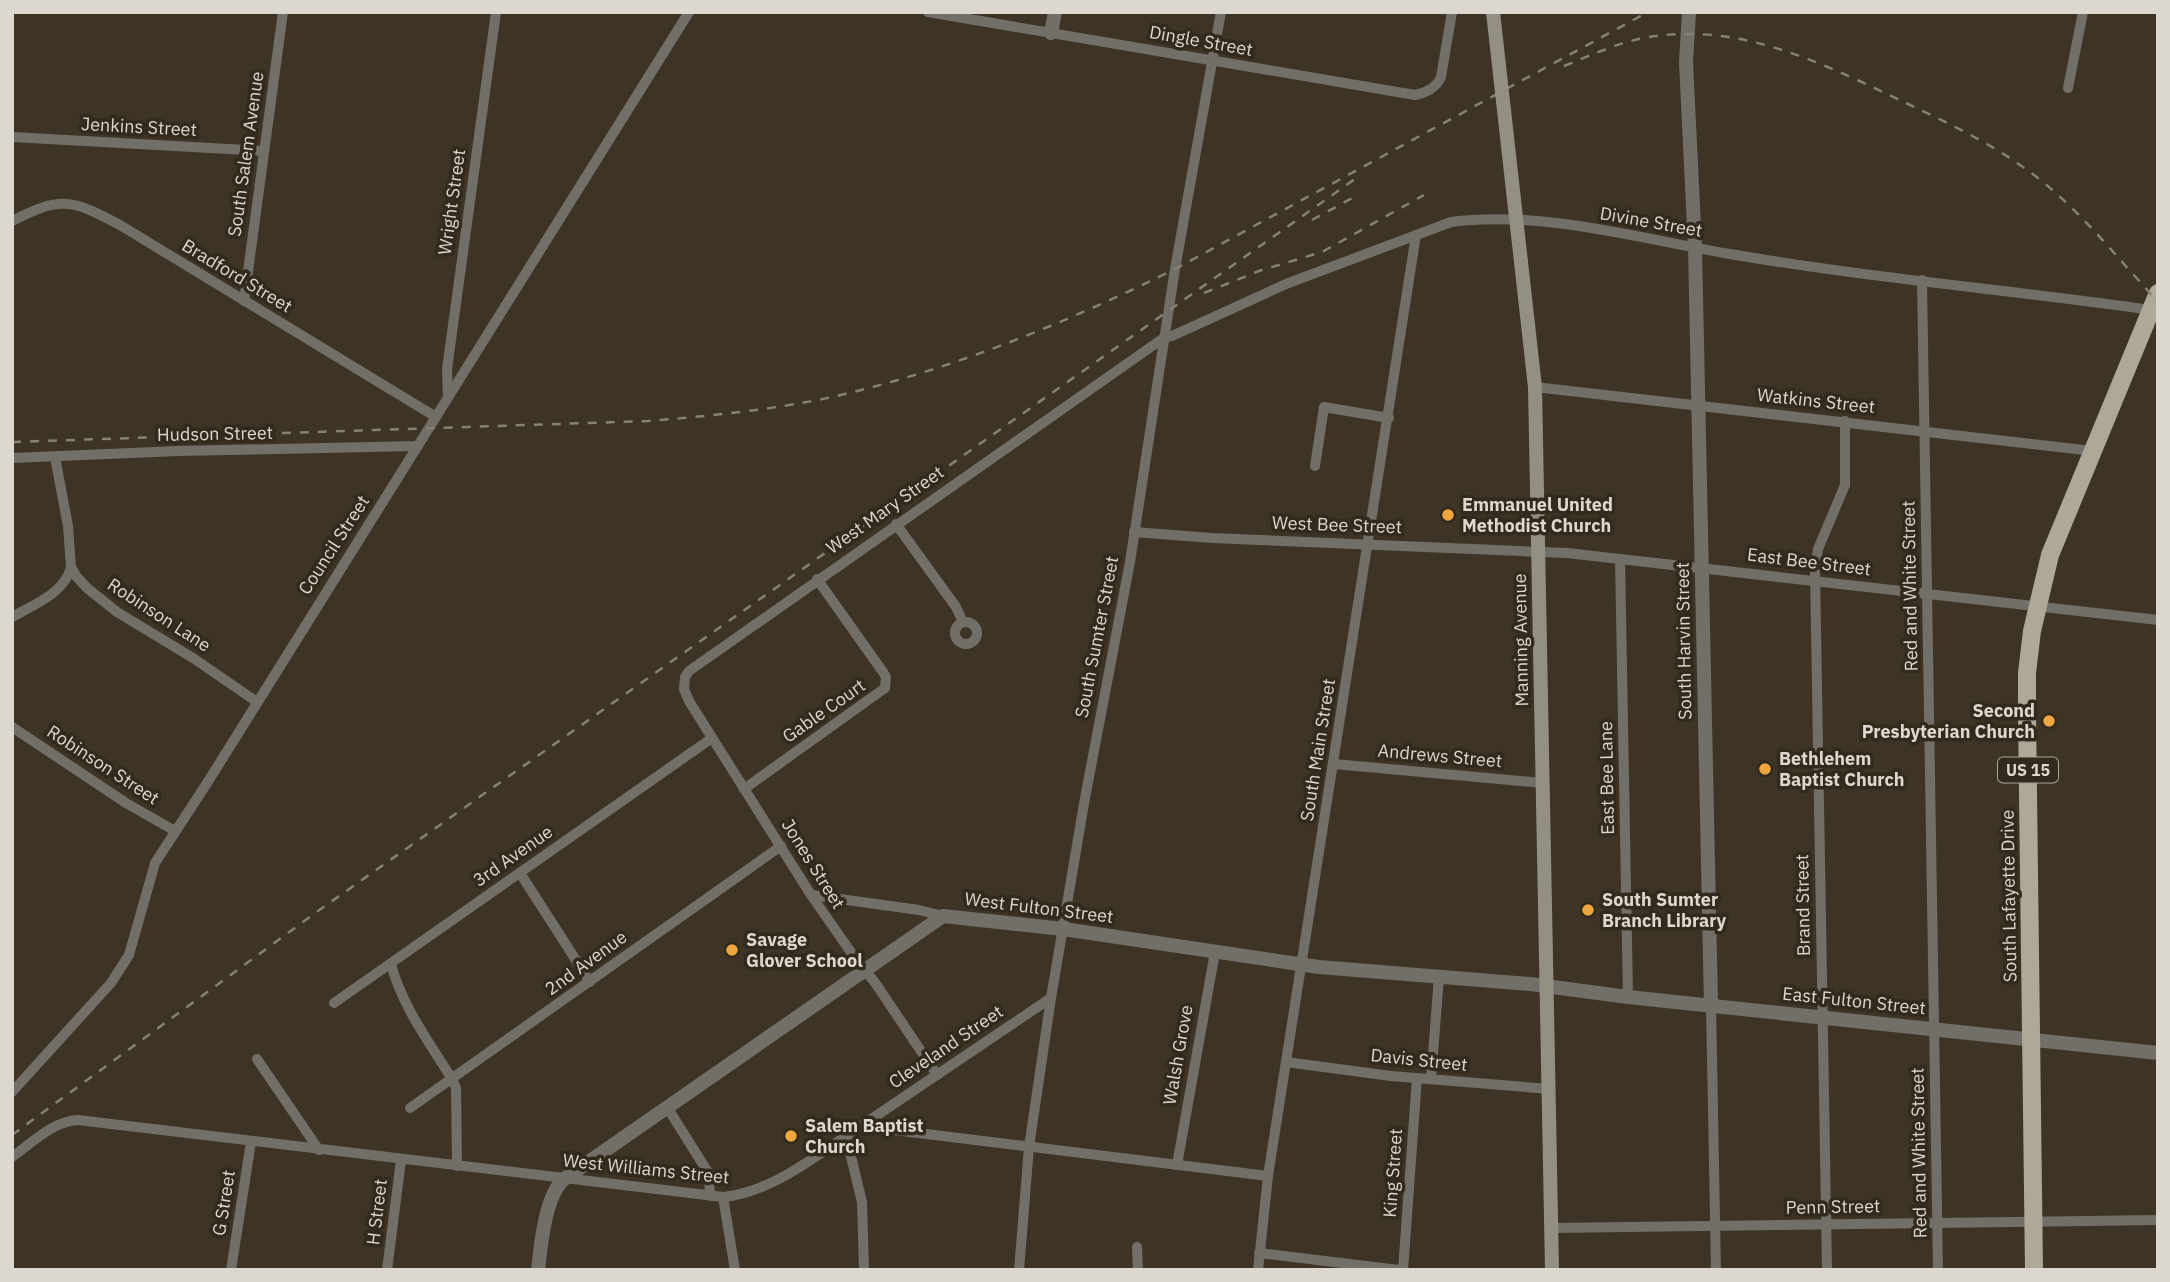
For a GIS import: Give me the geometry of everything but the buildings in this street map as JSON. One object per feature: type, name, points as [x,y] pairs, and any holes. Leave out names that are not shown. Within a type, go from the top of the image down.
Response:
[{"type":"main road","name":"Manning Avenue","points":[[1493,12],[1535,387],[1552,1270]]},
{"type":"main road","name":"South Lafayette Drive","points":[[2034,1270],[2027,701],[2029,649],[2050,555],[2154,302]]},
{"type":"street","name":"South Salem Avenue","points":[[244,301],[283,12]]},
{"type":"street","name":"Wright Street","points":[[448,397],[449,356],[496,12]]},
{"type":"street","name":"Council Street","points":[[12,1092],[125,964],[140,921],[155,863],[689,12]]},
{"type":"street","name":"Dingle Street","points":[[928,12],[1415,95],[1427,92],[1439,83],[1452,12]]},
{"type":"street","points":[[1051,33],[1055,12]]},
{"type":"street","name":"South Sumter Street","points":[[1019,1270],[1029,1147],[1051,998],[1134,531],[1179,242],[1221,12]]},
{"type":"street","name":"South Harvin Street","points":[[1689,12],[1686,62],[1695,247],[1716,1270]]},
{"type":"street","points":[[2068,88],[2083,12]]},
{"type":"street","name":"Jenkins Street","points":[[12,137],[264,151]]},
{"type":"street","name":"Bradford Street","points":[[12,221],[46,205],[57,203],[86,207],[436,417]]},
{"type":"street","name":"Divine Street","points":[[1165,337],[1286,284],[1451,222],[1501,219],[1543,222],[1729,254],[1922,280],[2154,302]]},
{"type":"street","name":"South Main Street","points":[[1258,1270],[1268,1177],[1416,235]]},
{"type":"street","name":"Red and White Street","points":[[1922,280],[1938,1270]]},
{"type":"street","name":"West Mary Street","points":[[712,738],[685,693],[685,677],[689,671],[1165,337]]},
{"type":"street","name":"Watkins Street","points":[[1535,387],[2093,451]]},
{"type":"street","points":[[1315,466],[1324,407],[1389,418]]},
{"type":"street","name":"Brand Street","points":[[1827,1270],[1815,581],[1818,549],[1845,485],[1844,421]]},
{"type":"street","name":"Hudson Street","points":[[12,458],[418,446]]},
{"type":"street","points":[[12,617],[60,586],[71,567],[68,526],[55,457]]},
{"type":"street","points":[[895,524],[956,607],[963,622]]},
{"type":"street","name":"West Bee Street","points":[[1134,531],[1212,538],[1539,551]]},
{"type":"street","name":"East Bee Street","points":[[1539,551],[2158,620]]},
{"type":"street","name":"East Bee Lane","points":[[1620,559],[1628,997]]},
{"type":"street","name":"Robinson Lane","points":[[71,567],[76,576],[99,599],[257,702]]},
{"type":"street","name":"Gable Court","points":[[744,789],[885,688],[886,677],[883,672],[817,579]]},
{"type":"street","name":"Robinson Street","points":[[12,727],[126,803],[174,831]]},
{"type":"street","name":"Jones Street","points":[[712,738],[811,895],[937,1075]]},
{"type":"street","name":"3rd Avenue","points":[[334,1003],[712,738]]},
{"type":"street","name":"Andrews Street","points":[[1334,764],[1543,783]]},
{"type":"street","name":"2nd Avenue","points":[[410,1108],[781,846]]},
{"type":"street","points":[[520,873],[590,982]]},
{"type":"street","points":[[811,895],[919,910],[943,916]]},
{"type":"street","name":"West Fulton Street","points":[[564,1179],[943,916],[1063,929],[1302,965],[1546,986]]},
{"type":"street","name":"Walsh Grove","points":[[1177,1165],[1214,952]]},
{"type":"street","points":[[391,964],[406,1006],[456,1088],[457,1166]]},
{"type":"street","points":[[1431,1079],[1439,977]]},
{"type":"street","name":"East Fulton Street","points":[[1546,986],[2158,1053]]},
{"type":"street","name":"Cleveland Street","points":[[861,1126],[1051,998]]},
{"type":"street","points":[[257,1059],[319,1150]]},
{"type":"street","name":"Davis Street","points":[[1286,1062],[1418,1078],[1549,1089]]},
{"type":"street","name":"King Street","points":[[1401,1270],[1418,1078]]},
{"type":"street","points":[[667,1107],[709,1174],[710,1196]]},
{"type":"street","name":"West Williams Street","points":[[12,1157],[52,1128],[72,1120],[723,1197],[746,1194],[761,1188],[861,1126]]},
{"type":"street","points":[[861,1126],[1268,1177]]},
{"type":"street","points":[[846,1136],[862,1202],[864,1270]]},
{"type":"street","name":"G Street","points":[[231,1270],[251,1142]]},
{"type":"street","name":"H Street","points":[[387,1270],[401,1160]]},
{"type":"street","points":[[538,1270],[548,1210],[554,1192],[564,1179]]},
{"type":"street","points":[[723,1197],[735,1270]]},
{"type":"street","name":"Penn Street","points":[[1552,1228],[2158,1220]]},
{"type":"street","points":[[1137,1247],[1138,1270]]},
{"type":"street","points":[[1259,1253],[1401,1270]]},
{"type":"railway","points":[[12,442],[648,421],[786,406],[876,386],[1007,343],[1092,308],[1175,269],[1648,12]]},
{"type":"railway","points":[[1564,66],[1637,39],[1686,34],[1744,40],[1828,67],[1966,132],[2035,176],[2088,224],[2158,305]]},
{"type":"railway","points":[[12,1135],[318,911],[1355,179]]},
{"type":"railway","points":[[1204,293],[1259,271],[1322,252],[1424,195]]},
{"type":"railway","points":[[1312,220],[1354,197]]},
{"type":"place","name":"Emmanuel United Methodist Church","points":[[1448,515]]},
{"type":"place","name":"Second Presbyterian Church","points":[[2049,721]]},
{"type":"place","name":"Bethlehem Baptist Church","points":[[1765,769]]},
{"type":"place","name":"South Sumter Branch Library","points":[[1588,910]]},
{"type":"place","name":"Savage Glover School","points":[[732,950]]},
{"type":"place","name":"Salem Baptist Church","points":[[791,1136]]}]
